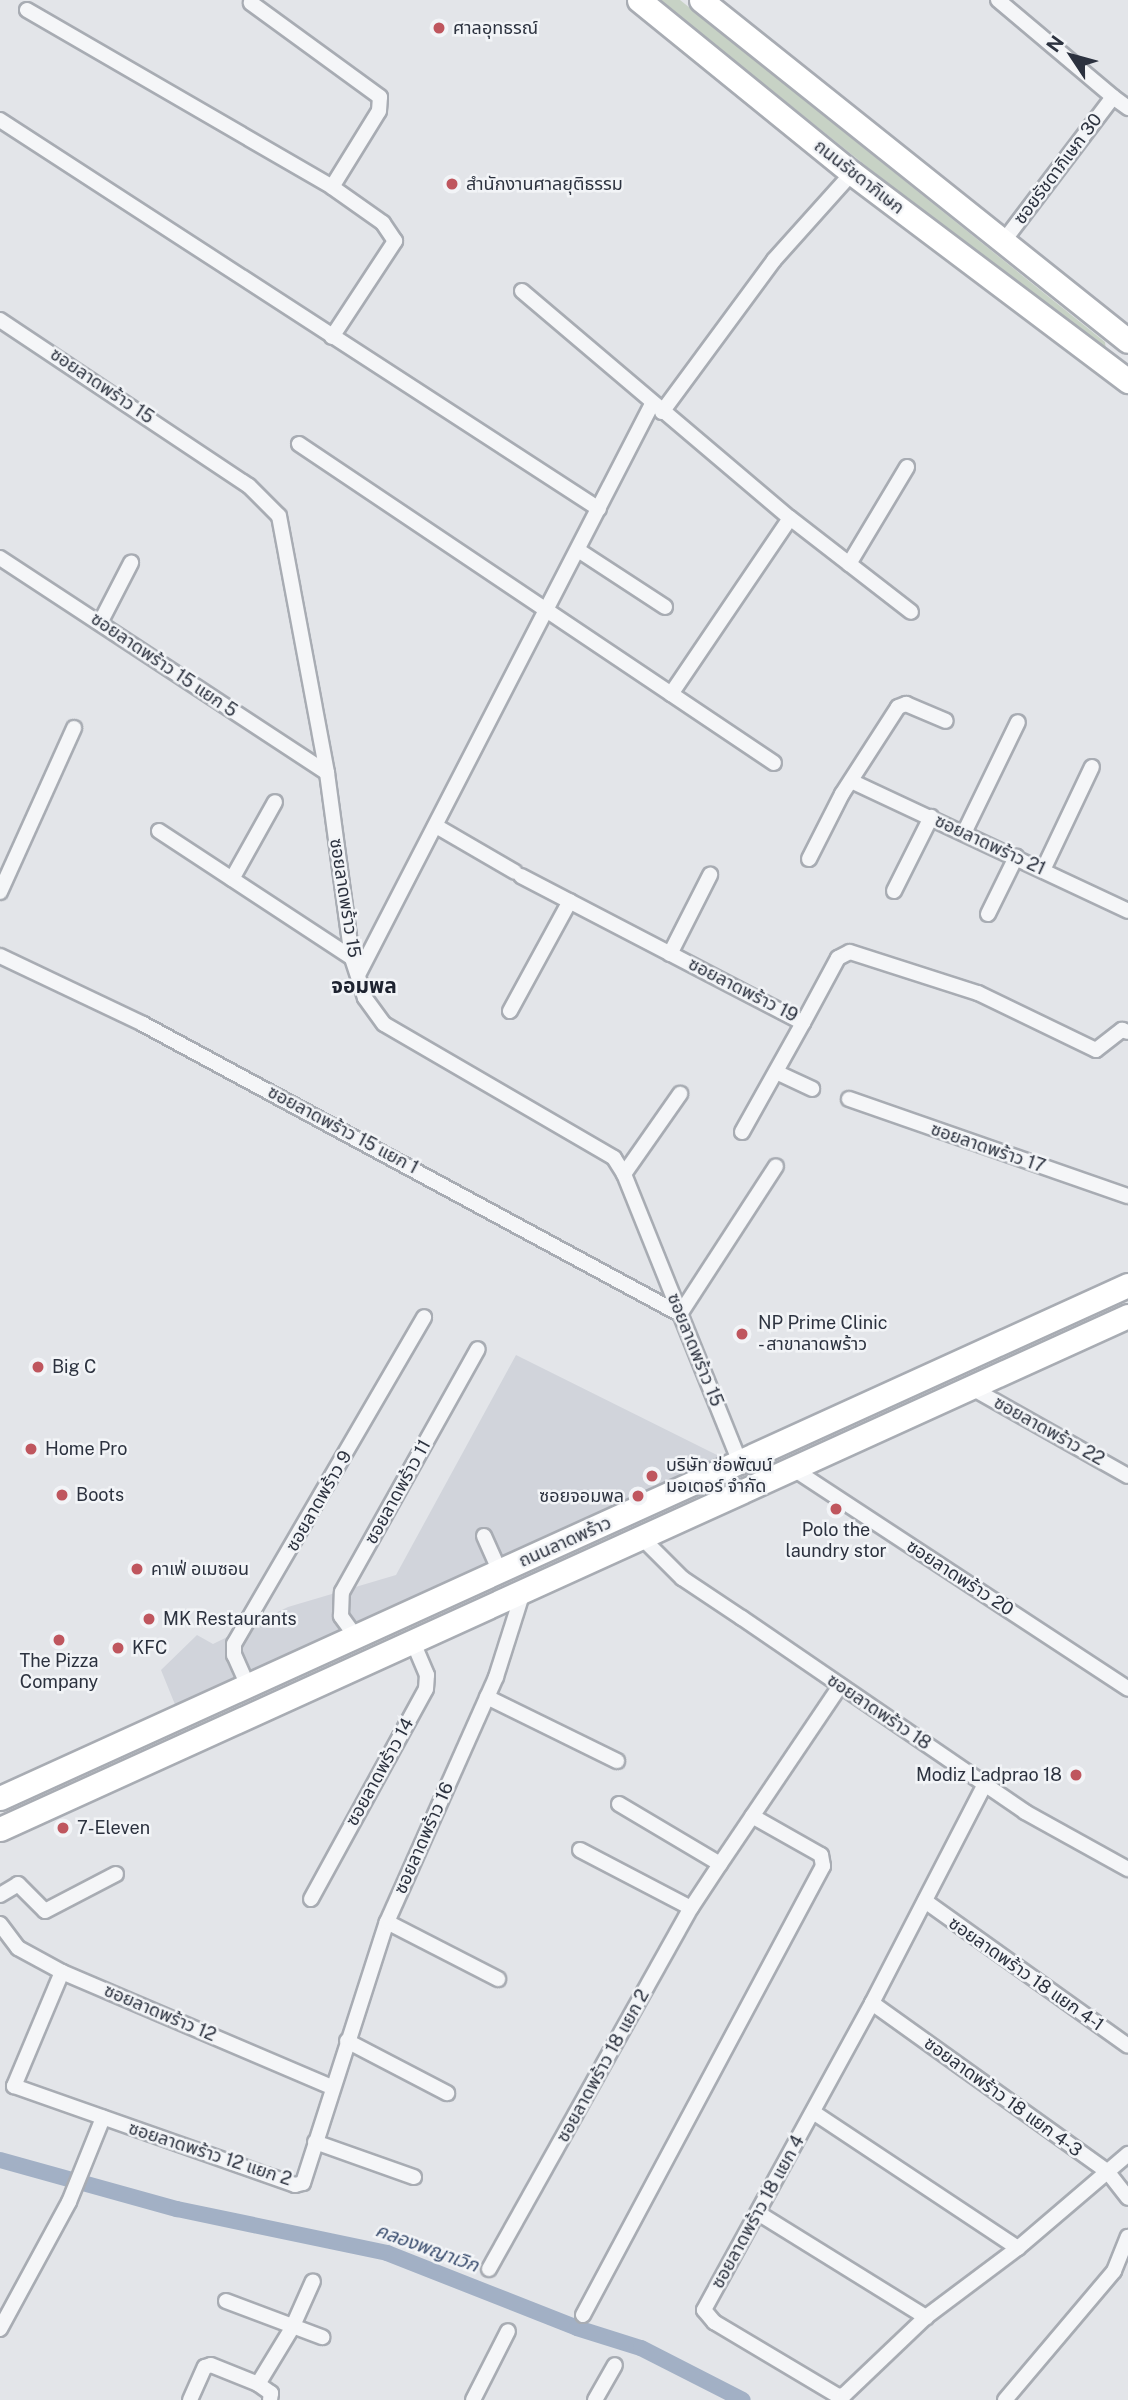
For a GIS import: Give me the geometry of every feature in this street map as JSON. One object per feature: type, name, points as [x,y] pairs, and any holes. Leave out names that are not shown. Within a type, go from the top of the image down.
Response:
[{"type":"main road","name":"ถนนรัชดาภิเษก","points":[[639,0],[852,173],[1083,350],[1128,381]]},
{"type":"main road","points":[[701,0],[1128,343]]},
{"type":"main road","name":"ถนนรัชดาภิเษก","points":[[1083,350],[1128,392]]},
{"type":"main road","name":"ถนนลาดพร้าว","points":[[0,1798],[1128,1285]]},
{"type":"main road","name":"ถนนลาดพร้าว","points":[[0,1829],[1128,1316]]},
{"type":"main road","points":[[783,1443],[792,1468]]},
{"type":"main road","points":[[740,1462],[750,1488]]},
{"type":"street","name":"ซอยรัชดาภิเษก 30","points":[[998,0],[1128,108]]},
{"type":"street","points":[[251,3],[380,97],[379,111],[332,187]]},
{"type":"street","points":[[27,9],[332,187],[383,223],[395,241],[332,337]]},
{"type":"street","name":"ซอยรัชดาภิเษก 30","points":[[1003,242],[1113,97]]},
{"type":"street","points":[[0,120],[599,509]]},
{"type":"street","points":[[359,973],[599,509],[657,408],[774,260],[852,173]]},
{"type":"street","points":[[522,292],[657,408],[911,612]]},
{"type":"street","name":"ซอยลาดพร้าว 15","points":[[0,320],[249,486],[279,516],[327,773],[352,958],[365,998],[384,1024],[609,1154],[624,1174],[740,1462]]},
{"type":"street","points":[[299,444],[774,763]]},
{"type":"street","points":[[849,564],[906,467]]},
{"type":"street","points":[[671,694],[790,517]]},
{"type":"street","points":[[578,550],[665,607]]},
{"type":"street","name":"ซอยลาดพร้าว 15 แยก 5","points":[[0,558],[327,773]]},
{"type":"street","points":[[100,623],[131,563]]},
{"type":"street","points":[[809,859],[851,781],[901,705],[946,720]]},
{"type":"street","points":[[964,833],[1018,722]]},
{"type":"street","points":[[0,892],[74,728]]},
{"type":"street","points":[[1043,870],[1092,767]]},
{"type":"street","name":"ซอยลาดพร้าว 21","points":[[851,781],[1127,909]]},
{"type":"street","points":[[232,879],[275,802]]},
{"type":"street","points":[[894,891],[931,817]]},
{"type":"street","name":"ซอยลาดพร้าว 19","points":[[436,826],[518,874],[803,1023],[838,958],[850,952],[978,993],[1096,1050],[1122,1030],[1128,1032]]},
{"type":"street","points":[[159,831],[352,958]]},
{"type":"street","points":[[988,914],[1016,858]]},
{"type":"street","points":[[670,954],[710,874]]},
{"type":"street","points":[[510,1011],[570,901]]},
{"type":"street","name":"ซอยลาดพร้าว 15 แยก 1","points":[[0,956],[155,1031],[681,1314]]},
{"type":"street","points":[[742,1132],[803,1023]]},
{"type":"street","points":[[776,1072],[812,1088]]},
{"type":"street","points":[[624,1174],[680,1094]]},
{"type":"street","name":"ซอยลาดพร้าว 17","points":[[849,1099],[1128,1196]]},
{"type":"street","points":[[681,1314],[776,1166]]},
{"type":"street","name":"ซอยลาดพร้าว 9","points":[[248,1686],[234,1655],[234,1644],[424,1317]]},
{"type":"street","name":"ซอยลาดพร้าว 11","points":[[356,1637],[341,1616],[342,1592],[478,1349]]},
{"type":"street","name":"ซอยลาดพร้าว 22","points":[[970,1387],[1128,1476]]},
{"type":"street","name":"ซอยลาดพร้าว 20","points":[[792,1468],[1128,1689]]},
{"type":"street","points":[[484,1536],[500,1572]]},
{"type":"street","name":"ซอยลาดพร้าว 18","points":[[642,1538],[682,1578],[840,1686],[985,1784],[1128,1869]]},
{"type":"street","name":"ซอยลาดพร้าว 16","points":[[332,2087],[387,1922],[487,1697],[523,1592]]},
{"type":"street","name":"ซอยลาดพร้าว 14","points":[[311,1899],[426,1689],[427,1675],[413,1642]]},
{"type":"street","name":"ซอยลาดพร้าว 18 แยก 2","points":[[488,2269],[691,1908],[840,1686]]},
{"type":"street","points":[[487,1697],[617,1761]]},
{"type":"street","name":"ซอยลาดพร้าว 18 แยก 4","points":[[985,1784],[872,2003],[705,2305],[714,2322],[840,2397],[926,2317],[1018,2248],[1128,2154]]},
{"type":"street","points":[[619,1804],[720,1864]]},
{"type":"street","points":[[583,2315],[823,1866],[821,1855],[752,1816]]},
{"type":"street","points":[[580,1850],[691,1908]]},
{"type":"street","points":[[0,1895],[18,1884],[45,1911],[116,1874]]},
{"type":"street","name":"ซอยลาดพร้าว 18 แยก 4-1","points":[[925,1901],[1128,2046]]},
{"type":"street","points":[[387,1922],[498,1979]]},
{"type":"street","name":"ซอยลาดพร้าว 12","points":[[0,1924],[18,1948],[62,1972],[332,2087]]},
{"type":"street","name":"ซอยลาดพร้าว 12 แยก 2","points":[[62,1972],[12,2085],[295,2185],[307,2175],[332,2087]]},
{"type":"street","name":"ซอยลาดพร้าว 18 แยก 4-3","points":[[872,2003],[1107,2171],[1128,2197]]},
{"type":"street","points":[[347,2041],[447,2093]]},
{"type":"street","points":[[813,2112],[1018,2248]]},
{"type":"street","points":[[0,2329],[69,2202],[103,2118]]},
{"type":"street","points":[[315,2142],[414,2177]]},
{"type":"street","points":[[758,2213],[926,2317]]},
{"type":"street","points":[[1006,2400],[1114,2271],[1128,2237]]},
{"type":"street","points":[[258,2384],[292,2328],[313,2281]]},
{"type":"street","points":[[226,2301],[321,2337]]},
{"type":"street","points":[[473,2400],[508,2331]]},
{"type":"street","points":[[190,2400],[205,2367],[211,2365],[258,2384],[271,2393],[270,2400]]},
{"type":"street","points":[[595,2400],[615,2365]]},
{"type":"shaded area","points":[[659,0],[680,0],[1105,342],[1106,350],[982,259]]},
{"type":"shaded area","points":[[516,1355],[723,1458],[176,1707],[161,1670],[197,1635],[213,1644],[288,1607],[396,1575]]},
{"type":"waterway","name":"คลองพญาเวิก","points":[[0,2160],[177,2209],[387,2253],[577,2328],[641,2348],[743,2400]]},
{"type":"place","name":"ศาลอุทธรณ์","points":[[439,28]]},
{"type":"place","name":"สำนักงานศาลยุติธรรม","points":[[452,184]]},
{"type":"place","name":"NP Prime Clinic - สาขาลาดพร้าว","points":[[742,1334]]},
{"type":"place","name":"Big C","points":[[38,1367]]},
{"type":"place","name":"Home Pro","points":[[31,1449]]},
{"type":"place","name":"บริษัท ช่อพัฒน์ มอเตอร์ จำกัด","points":[[652,1476]]},
{"type":"place","name":"Boots","points":[[62,1495]]},
{"type":"place","name":"ซอยจอมพล","points":[[638,1496]]},
{"type":"place","name":"Polo the laundry stor","points":[[836,1509]]},
{"type":"place","name":"คาเฟ่ อเมซอน","points":[[137,1569]]},
{"type":"place","name":"MK Restaurants","points":[[149,1619]]},
{"type":"place","name":"The Pizza Company","points":[[59,1640]]},
{"type":"place","name":"KFC","points":[[118,1648]]},
{"type":"place","name":"Modiz Ladprao 18","points":[[1076,1775]]},
{"type":"place","name":"7-Eleven","points":[[63,1828]]},
{"type":"district","name":"จอมพล","points":[[364,986]]}]
